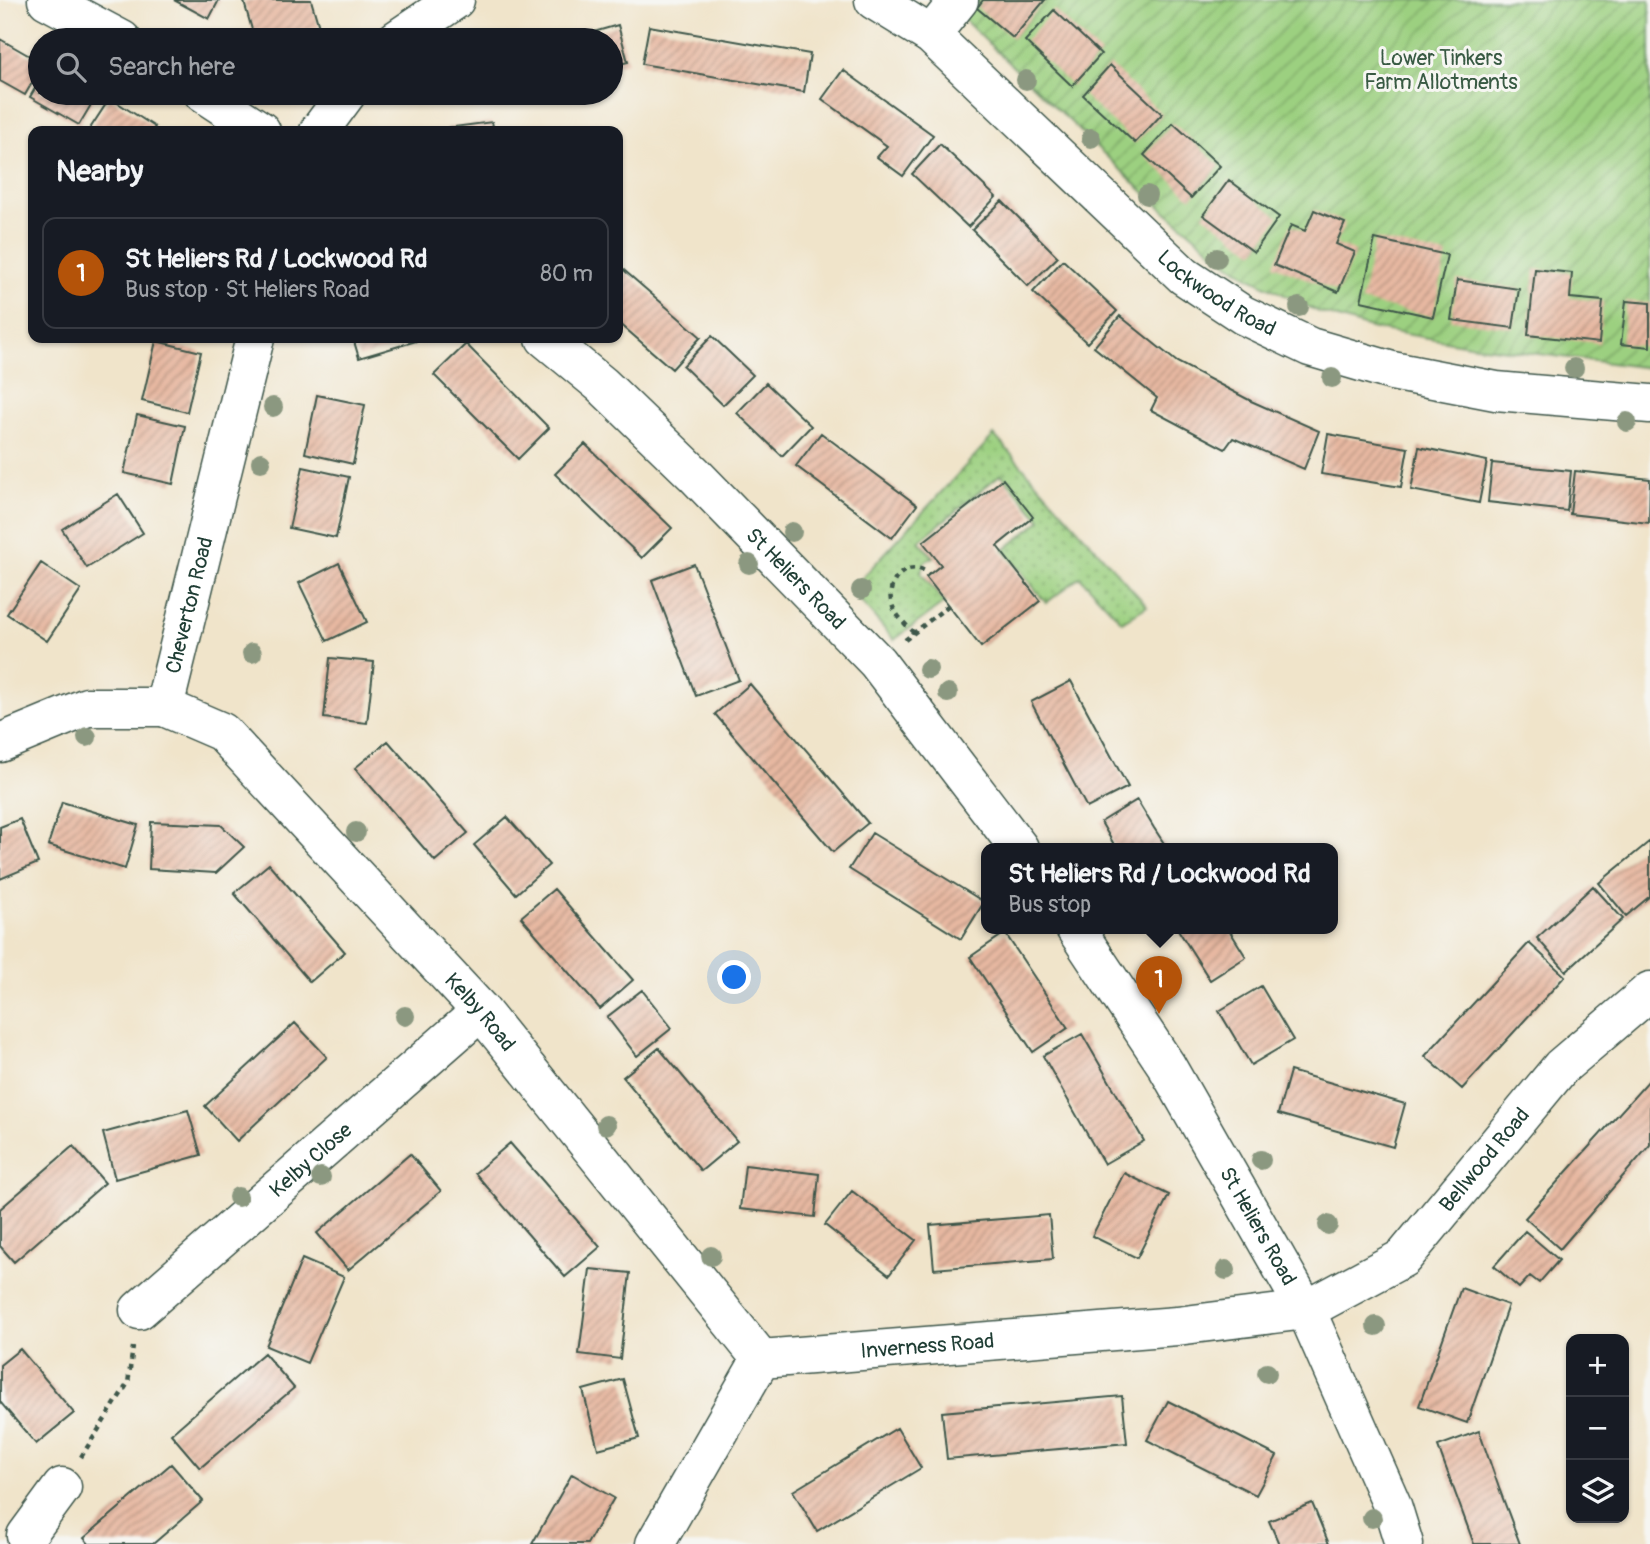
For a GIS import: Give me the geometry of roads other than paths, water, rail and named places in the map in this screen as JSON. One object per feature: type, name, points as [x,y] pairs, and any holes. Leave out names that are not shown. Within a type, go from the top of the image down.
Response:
[{"type":"street","points":[[47,0],[100,28]]},
{"type":"street","points":[[414,28],[455,0]]},
{"type":"street","name":"Lockwood Road","points":[[874,0],[931,35],[1184,276],[1242,315],[1310,347],[1392,371],[1496,391],[1650,404]]},
{"type":"street","points":[[931,35],[959,0]]},
{"type":"street","points":[[221,105],[253,126]]},
{"type":"street","points":[[323,126],[338,105]]},
{"type":"street","name":"Cheverton Road","points":[[164,707],[254,343]]},
{"type":"street","name":"St Heliers Road","points":[[550,343],[602,385],[694,474],[877,662],[1015,843]]},
{"type":"street","points":[[0,743],[87,707],[164,707]]},
{"type":"street","name":"Kelby Road","points":[[164,707],[222,732],[481,1012],[761,1359]]},
{"type":"street","name":"St Heliers Road","points":[[1079,934],[1166,1065],[1306,1310],[1392,1505],[1404,1544]]},
{"type":"street","name":"Bellwood Road","points":[[1306,1310],[1403,1258],[1561,1067],[1650,991]]},
{"type":"street","name":"Kelby Close","points":[[139,1310],[481,1012]]},
{"type":"street","name":"Inverness Road","points":[[761,1359],[1177,1326],[1306,1310]]},
{"type":"street","points":[[655,1544],[761,1359]]},
{"type":"street","points":[[23,1541],[62,1487]]},
{"type":"place","name":"St Heliers Rd / Lockwood Rd","points":[[1159,1014]]},
{"type":"park label","name":"Lower Tinkers Farm Allotments","points":[[1441,70]]}]
